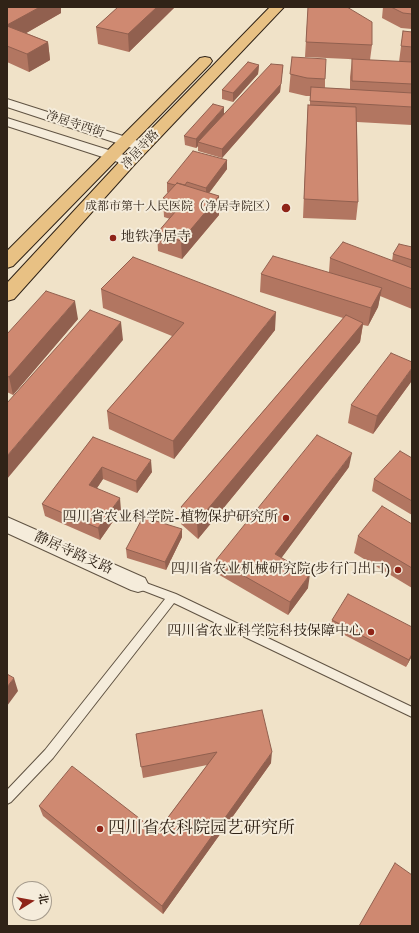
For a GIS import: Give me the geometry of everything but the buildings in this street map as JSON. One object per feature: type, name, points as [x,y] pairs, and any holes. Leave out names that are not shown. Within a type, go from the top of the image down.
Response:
[{"type":"main road","name":"净居寺路","points":[[7,262],[125,140],[260,7]]},
{"type":"main road","name":"净居寺路","points":[[7,295],[129,161],[277,7]]},
{"type":"street","name":"净居寺西街","points":[[7,103],[143,147]]},
{"type":"street","name":"净居寺西街","points":[[7,122],[129,161]]},
{"type":"street","name":"静居寺路支路","points":[[7,525],[138,584]]},
{"type":"lane","points":[[138,584],[172,597],[412,712]]},
{"type":"lane","points":[[7,798],[50,754],[172,597]]},
{"type":"place","name":"成都市第十人民医院（净居寺院区）","points":[[286,208]]},
{"type":"place","name":"地铁净居寺","points":[[113,238]]},
{"type":"place","name":"四川省农业科学院-植物保护研究所","points":[[286,518]]},
{"type":"place","name":"四川省农业机械研究院(步行门出口)","points":[[398,570]]},
{"type":"place","name":"四川省农业科学院科技保障中心","points":[[371,632]]},
{"type":"place","name":"四川省农科院园艺研究所","points":[[100,829]]}]
